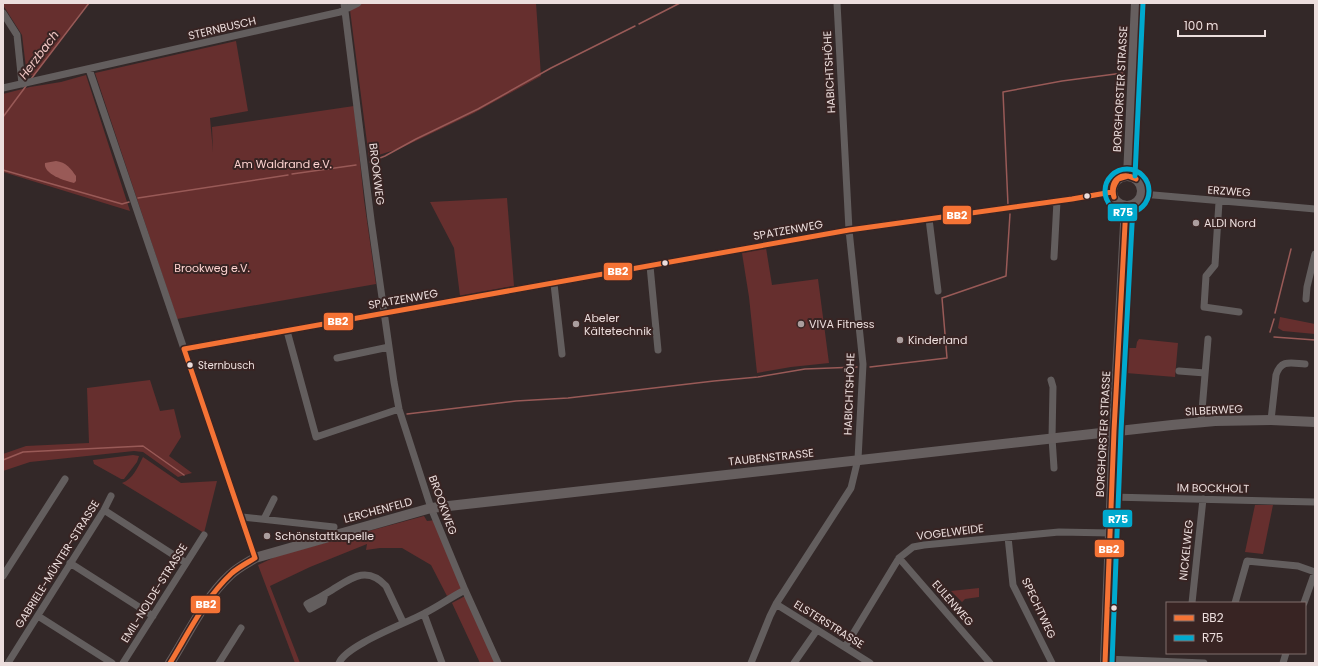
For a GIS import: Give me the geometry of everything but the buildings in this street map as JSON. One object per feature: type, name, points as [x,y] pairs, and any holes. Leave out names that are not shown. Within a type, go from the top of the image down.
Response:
[{"type":"street","name":"STERNBUSCH","points":[[3,88],[89,69],[358,3]]},
{"type":"street","name":"HABICHTSHÖHE","points":[[751,663],[776,604],[851,488],[858,459],[863,364],[850,230],[837,3]]},
{"type":"street","name":"BORGHORSTER STRASSE","points":[[1128,176],[1136,3]]},
{"type":"street","name":"BROOKWEG","points":[[344,7],[384,314],[399,409],[431,508],[465,590],[498,663]]},
{"type":"street","points":[[3,13],[17,35],[23,84]]},
{"type":"street","points":[[89,69],[256,558]]},
{"type":"street","points":[[1128,176],[1136,178],[1142,190],[1142,194],[1134,204],[1126,206],[1116,202],[1112,192],[1114,183],[1118,179],[1128,176]]},
{"type":"street","name":"SPATZENWEG","points":[[184,349],[850,230],[1112,192]]},
{"type":"street","name":"ERZWEG","points":[[1142,194],[1219,202],[1315,209]]},
{"type":"street","points":[[1054,257],[1057,201]]},
{"type":"street","points":[[1219,202],[1215,265],[1206,276],[1204,307],[1239,312]]},
{"type":"street","name":"BORGHORSTER STRASSE","points":[[1105,661],[1114,431],[1126,206]]},
{"type":"street","points":[[929,219],[938,291]]},
{"type":"street","points":[[1306,299],[1315,254]]},
{"type":"street","points":[[650,266],[658,350]]},
{"type":"street","points":[[554,284],[562,354]]},
{"type":"street","points":[[287,331],[316,437],[399,409]]},
{"type":"street","points":[[1201,422],[1208,339]]},
{"type":"street","points":[[337,358],[389,347]]},
{"type":"street","points":[[1271,420],[1278,368],[1285,364],[1305,364]]},
{"type":"street","points":[[1179,371],[1205,373]]},
{"type":"street","points":[[1052,380],[1052,438],[1054,468]]},
{"type":"street","name":"SILBERWEG","points":[[1114,431],[1201,422],[1271,420],[1315,422]]},
{"type":"street","name":"TAUBENSTRASSE","points":[[431,508],[1114,431]]},
{"type":"street","points":[[3,576],[65,479]]},
{"type":"street","name":"GABRIELE-MÜNTER-STRASSE","points":[[8,663],[104,510],[111,496]]},
{"type":"street","name":"IM BOCKHOLT","points":[[1111,497],[1315,502]]},
{"type":"street","points":[[264,518],[274,499]]},
{"type":"street","name":"NICKELWEG","points":[[1192,602],[1203,499]]},
{"type":"street","name":"LERCHENFELD","points":[[174,662],[206,605],[217,589],[231,574],[256,558],[431,508]]},
{"type":"street","points":[[104,510],[186,563]]},
{"type":"street","points":[[242,516],[334,527]]},
{"type":"street","name":"VOGELWEIDE","points":[[845,647],[899,558],[913,547],[1059,532],[1111,533]]},
{"type":"street","name":"EMIL-NOLDE-STRASSE","points":[[123,663],[204,535]]},
{"type":"street","name":"SPECHTWEG","points":[[1008,537],[1014,585],[1052,663]]},
{"type":"street","name":"EULENWEG","points":[[899,558],[990,663]]},
{"type":"street","points":[[1234,602],[1247,560],[1298,566],[1315,572],[1304,602]]},
{"type":"street","points":[[70,563],[153,616]]},
{"type":"street","points":[[325,594],[351,578],[360,574],[367,574],[382,581],[386,586],[403,622]]},
{"type":"street","points":[[339,663],[349,651],[403,622],[424,614],[465,590]]},
{"type":"street","name":"ELSTERSTRASSE","points":[[776,604],[870,663]]},
{"type":"street","points":[[424,614],[442,663]]},
{"type":"street","points":[[38,616],[112,663]]},
{"type":"street","points":[[219,663],[241,628]]},
{"type":"street","points":[[794,663],[817,630]]},
{"type":"street","points":[[1185,662],[1186,654]]},
{"type":"street","points":[[1105,661],[1204,663]]},
{"type":"green space","points":[[3,3],[88,3],[34,75],[27,76],[22,35]]},
{"type":"green space","points":[[363,3],[536,3],[541,76],[474,113],[401,148],[369,158],[350,10]]},
{"type":"green space","points":[[236,41],[248,111],[210,118],[213,152],[212,127],[354,106],[364,200],[376,284],[177,319],[95,73]]},
{"type":"green space","points":[[86,75],[130,211],[3,172],[3,94],[30,87],[61,82]]},
{"type":"green space","points":[[507,198],[514,286],[460,296],[454,248],[430,202]]},
{"type":"green space","points":[[766,248],[772,285],[818,279],[829,363],[791,367],[757,373],[749,297],[742,253]]},
{"type":"green space","points":[[1280,317],[1315,324],[1315,334],[1283,331],[1278,328]]},
{"type":"green space","points":[[1139,339],[1178,343],[1175,377],[1126,373],[1127,348],[1136,348]]},
{"type":"green space","points":[[150,380],[160,411],[174,409],[181,437],[169,456],[192,473],[178,477],[143,452],[134,451],[30,462],[3,471],[3,454],[26,446],[89,443],[87,388]]},
{"type":"green space","points":[[133,455],[139,456],[137,462],[124,479],[121,479],[94,464],[93,460]]},
{"type":"green space","points":[[143,457],[181,483],[217,481],[204,533],[122,483],[132,476]]},
{"type":"green space","points":[[1255,505],[1273,505],[1263,554],[1245,552]]},
{"type":"green space","points":[[424,516],[427,521],[436,520],[465,590],[447,596],[431,565],[402,548],[380,548],[366,550],[367,544],[310,567],[270,586],[300,663],[295,663],[258,565],[277,556]]},
{"type":"green space","points":[[979,588],[979,597],[965,599],[962,602],[951,591]]},
{"type":"green space","points":[[467,595],[498,663],[480,663],[452,603]]},
{"type":"shaded area","points":[[56,161],[68,166],[76,176],[76,181],[74,183],[65,181],[51,174],[47,170],[45,163]]},
{"type":"waterway","name":"Herzbach","points":[[31,79],[89,3]]},
{"type":"waterway","points":[[639,24],[680,3]]},
{"type":"waterway","points":[[370,162],[385,156],[478,109],[551,68],[635,26]]},
{"type":"waterway","points":[[1008,205],[1003,92],[1062,81],[1123,73]]},
{"type":"waterway","name":"Herzbach","points":[[3,117],[26,86]]},
{"type":"waterway","points":[[292,174],[356,165]]},
{"type":"waterway","points":[[3,170],[122,204],[129,202]]},
{"type":"waterway","points":[[138,198],[288,175]]},
{"type":"waterway","points":[[870,367],[947,358],[942,298],[1006,276],[1010,214]]},
{"type":"waterway","points":[[1275,313],[1291,249]]},
{"type":"waterway","points":[[1270,332],[1274,319]]},
{"type":"waterway","points":[[1274,337],[1315,340]]},
{"type":"waterway","points":[[407,414],[516,401],[568,398],[758,377],[805,369],[857,367]]},
{"type":"waterway","points":[[3,460],[23,452],[143,446],[184,475]]},
{"type":"transit line","name":"R75","points":[[1135,176],[1143,3]]},
{"type":"transit line","name":"R75","points":[[1127,169],[1139,173],[1145,179],[1149,191],[1145,203],[1139,209],[1127,213],[1115,209],[1109,203],[1105,191],[1109,179],[1115,173],[1127,169]]},
{"type":"transit line","name":"BB2","points":[[1114,197],[1113,186],[1118,179],[1126,176],[1136,179]]},
{"type":"transit line","name":"BB2","points":[[1114,197],[1114,187],[1118,179],[1128,176],[1136,179]]},
{"type":"transit line","name":"BB2","points":[[184,349],[849,230],[1072,199],[1112,192]]},
{"type":"transit line","name":"BB2","points":[[1105,663],[1114,431],[1126,206]]},
{"type":"transit line","name":"R75","points":[[1112,663],[1121,431],[1133,206]]},
{"type":"transit line","name":"BB2","points":[[184,349],[255,558]]},
{"type":"transit line","name":"BB2","points":[[170,663],[198,616],[222,583],[232,573],[255,558]]},
{"type":"place","name":"ALDI Nord","points":[[1196,223]]},
{"type":"place","name":"Abeler Kältetechnik","points":[[576,324]]},
{"type":"place","name":"VIVA Fitness","points":[[801,324]]},
{"type":"place","name":"Kinderland","points":[[900,340]]},
{"type":"place","name":"Sternbusch","points":[[190,365]]},
{"type":"place","name":"Schönstattkapelle","points":[[267,536]]},
{"type":"park label","name":"Am Waldrand e.V.","points":[[283,164]]},
{"type":"park label","name":"Brookweg e.V.","points":[[212,268]]}]
